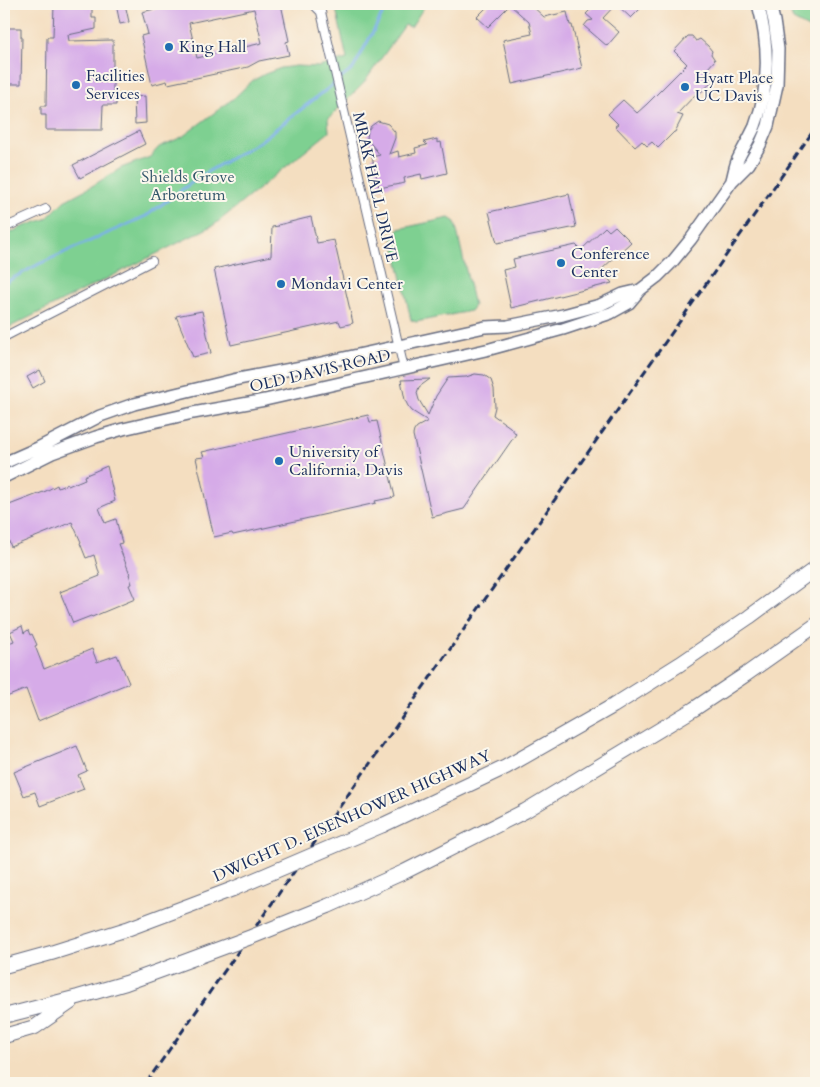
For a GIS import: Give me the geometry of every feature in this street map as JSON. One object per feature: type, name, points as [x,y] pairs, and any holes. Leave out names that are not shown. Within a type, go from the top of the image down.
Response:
[{"type":"highway","name":"DWIGHT D. EISENHOWER HIGHWAY","points":[[4,966],[127,929],[233,890],[383,825],[506,767],[613,706],[680,664],[816,568]]},
{"type":"highway","points":[[4,1016],[126,983],[251,938],[404,872],[525,811],[694,709],[816,625]]},
{"type":"highway","points":[[4,958],[51,953]]},
{"type":"highway","points":[[4,1036],[35,1027],[78,997]]},
{"type":"street","name":"MRAK HALL DRIVE","points":[[315,4],[316,7],[322,8],[342,104],[404,368]]},
{"type":"street","name":"OLD DAVIS ROAD","points":[[732,181],[738,159],[756,123],[766,82],[766,38],[758,4]]},
{"type":"street","name":"OLD DAVIS ROAD","points":[[4,477],[52,454],[96,437],[124,429],[193,413],[265,400],[490,349],[563,329],[617,310],[629,303],[640,290],[673,261],[692,239],[732,181],[753,158],[768,126],[777,85],[778,49],[770,4]]},
{"type":"street","points":[[4,228],[46,209]]},
{"type":"street","points":[[4,336],[152,261]]},
{"type":"street","name":"OLD DAVIS ROAD","points":[[4,463],[100,416],[134,404],[233,380],[312,365],[485,327],[508,326],[563,315],[600,305],[623,294],[640,290]]},
{"type":"green space","name":"Shields Grove Arboretum","points":[[335,4],[426,4],[411,27],[405,25],[363,84],[328,119],[329,132],[214,225],[4,330],[4,236],[22,227],[46,219],[64,201],[121,168],[150,157],[159,147],[182,137],[234,98],[252,81],[265,74],[281,68],[296,66],[318,67],[347,59]]},
{"type":"green space","points":[[788,4],[816,4],[816,32],[793,20]]},
{"type":"green space","points":[[449,218],[455,222],[474,306],[470,311],[416,322],[411,320],[393,239],[398,229]]},
{"type":"building","name":"Facilities Services","points":[[54,4],[92,4],[92,18],[96,18],[96,29],[68,35],[69,41],[113,40],[113,93],[116,93],[116,105],[103,105],[102,130],[46,130],[46,115],[41,115],[41,106],[46,106],[47,37],[53,37]]},
{"type":"building","points":[[116,4],[125,4],[129,22],[120,24]]},
{"type":"building","name":"King Hall","points":[[167,4],[281,4],[289,41],[286,42],[289,55],[259,61],[248,67],[168,84],[167,81],[152,85],[141,36],[148,34],[142,12],[167,6]],"holes":[[[254,9],[262,43],[197,58],[189,23]]]},
{"type":"building","points":[[490,4],[530,4],[544,17],[567,12],[582,68],[512,84],[503,40],[532,34],[529,22],[510,5],[488,27],[477,17]]},
{"type":"building","points":[[596,4],[616,4],[603,18],[619,32],[607,46],[584,26],[588,21],[593,20],[586,14]]},
{"type":"building","points":[[616,4],[645,4],[631,18]]},
{"type":"building","points":[[4,28],[21,28],[21,84],[4,84]]},
{"type":"building","name":"Hyatt Place UC Davis","points":[[688,36],[692,36],[696,41],[700,39],[712,51],[711,54],[715,60],[708,68],[714,75],[710,79],[712,82],[699,94],[697,93],[677,114],[683,116],[675,132],[658,148],[652,142],[647,146],[642,141],[635,147],[615,126],[618,124],[608,114],[623,100],[637,113],[647,104],[687,64],[674,51]]},
{"type":"building","points":[[145,96],[146,123],[135,124],[134,97]]},
{"type":"building","points":[[378,121],[388,124],[395,132],[395,138],[389,154],[398,151],[399,157],[416,153],[415,148],[427,145],[424,142],[437,139],[437,143],[441,142],[447,173],[422,179],[421,174],[404,178],[405,183],[379,188],[372,157],[380,155],[367,139],[368,130]]},
{"type":"building","points":[[139,131],[145,144],[80,178],[73,165]]},
{"type":"building","points":[[569,194],[576,227],[497,243],[489,212]]},
{"type":"building","name":"Mondavi Center","points":[[311,217],[317,243],[334,240],[353,323],[341,326],[339,321],[231,345],[214,269],[271,256],[272,227]]},
{"type":"building","name":"Conference Center","points":[[615,226],[631,242],[601,270],[612,283],[511,308],[503,270],[515,267],[513,259],[576,245],[581,250],[605,227],[609,231]]},
{"type":"building","points":[[202,311],[211,353],[193,357],[176,316]]},
{"type":"building","points":[[40,370],[45,381],[33,388],[27,377]]},
{"type":"building","points":[[475,374],[484,375],[491,380],[494,389],[495,407],[493,415],[510,427],[516,434],[464,509],[432,517],[413,435],[417,427],[428,421],[412,411],[408,406],[401,380],[430,379],[419,387],[417,393],[428,415],[436,396],[448,378],[466,377]]},
{"type":"building","points":[[368,415],[370,422],[377,421],[395,497],[375,501],[376,503],[233,535],[232,533],[214,537],[196,458],[204,457],[202,452]]},
{"type":"building","points":[[107,466],[115,501],[99,508],[105,523],[116,519],[122,543],[118,544],[130,574],[132,584],[129,585],[135,599],[73,623],[60,592],[100,576],[94,555],[86,558],[72,522],[11,547],[4,528],[4,507],[57,485],[58,488],[67,484],[68,486],[85,479],[84,476]]},
{"type":"building","points":[[22,626],[24,633],[28,630],[30,635],[32,634],[44,669],[92,649],[97,662],[117,655],[129,683],[38,721],[26,689],[4,698],[4,645],[14,641],[10,632]]},
{"type":"building","points":[[77,746],[87,771],[78,775],[84,789],[40,806],[35,792],[24,796],[14,772]]},
{"type":"waterway","points":[[4,283],[39,264],[146,216],[202,175],[259,142],[353,69],[386,4]]},
{"type":"railway","points":[[146,1083],[816,127]]},
{"type":"place","name":"King Hall","points":[[169,47]]},
{"type":"place","name":"Facilities Services","points":[[76,85]]},
{"type":"place","name":"Hyatt Place UC Davis","points":[[685,87]]},
{"type":"place","name":"Conference Center","points":[[561,263]]},
{"type":"place","name":"Mondavi Center","points":[[281,284]]},
{"type":"place","name":"University of California, Davis","points":[[279,461]]}]
